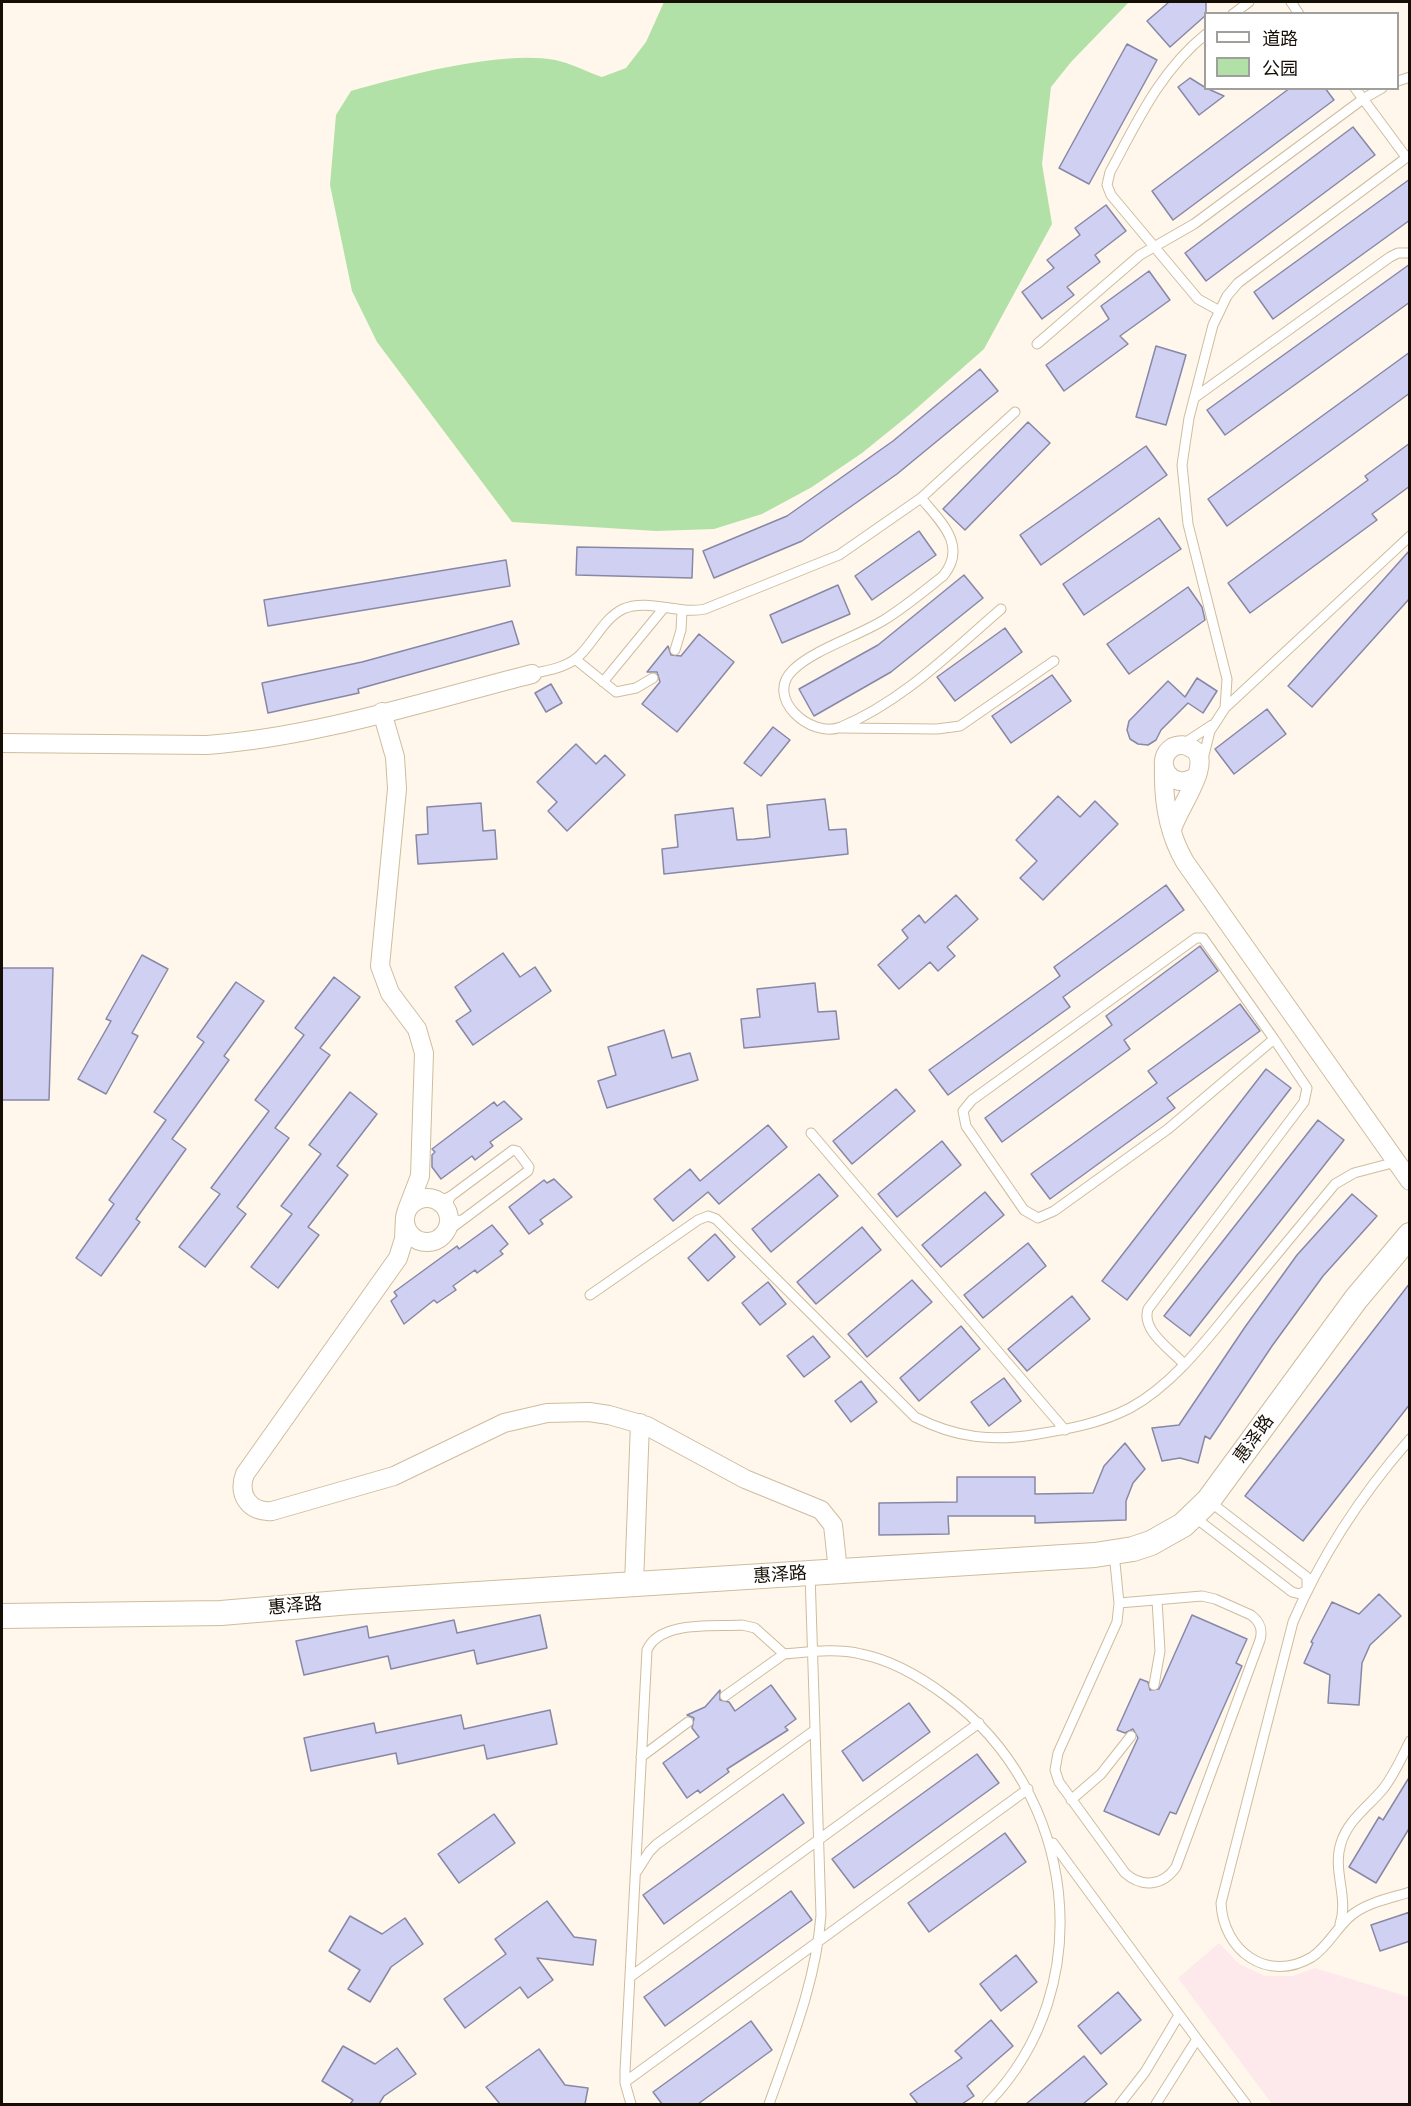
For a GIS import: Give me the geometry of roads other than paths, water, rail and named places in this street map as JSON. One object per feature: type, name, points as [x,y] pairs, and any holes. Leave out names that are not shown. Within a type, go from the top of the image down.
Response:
[{"type":"street","points":[[2,743],[228,744],[303,732],[532,674]]},
{"type":"street","points":[[382,712],[392,746],[397,789],[380,966],[390,993],[417,1029],[424,1053],[420,1176],[422,1188],[432,1199],[454,1209],[448,1226],[436,1239],[415,1247],[398,1258]]},
{"type":"street","points":[[1172,830],[1174,820],[1199,772],[1200,757],[1195,749],[1184,745],[1173,747],[1165,756],[1164,804],[1172,830],[1185,862],[1410,1181]]},
{"type":"street","points":[[1164,767],[1169,777],[1179,782],[1189,782],[1199,772]]},
{"type":"street","points":[[420,1176],[406,1214],[405,1225],[413,1237],[436,1239]]},
{"type":"street","points":[[432,1199],[418,1200],[406,1214],[404,1239],[398,1258],[245,1474],[243,1494],[254,1509],[272,1512],[394,1476],[439,1456],[483,1432],[525,1417],[547,1413],[590,1412],[640,1423],[665,1434],[745,1479],[821,1510],[833,1526],[838,1571]]},
{"type":"street","name":"惠泽路","points":[[2,1616],[221,1613],[1114,1553],[1151,1543],[1201,1508],[1356,1299],[1410,1235]]},
{"type":"street","points":[[634,1584],[640,1423]]},
{"type":"lane","points":[[1236,12],[1249,2]]},
{"type":"lane","points":[[1204,36],[1165,74],[1107,179],[1108,190],[1198,299],[1218,310]]},
{"type":"lane","points":[[1225,708],[1227,679],[1184,504],[1182,465],[1194,398],[1218,310],[1238,283],[1408,156],[1356,90]]},
{"type":"lane","points":[[1037,344],[1124,267],[1154,246],[1194,224],[1363,99],[1379,90]]},
{"type":"lane","points":[[1194,398],[1390,257],[1398,253],[1410,253]]},
{"type":"lane","points":[[532,674],[558,668],[575,659],[618,612],[639,605],[682,611],[705,609],[839,555],[921,498],[1015,412]]},
{"type":"lane","points":[[921,498],[951,537],[955,547],[950,568],[943,576],[885,620],[802,663],[786,679],[785,698],[795,715],[813,727],[937,729],[960,726],[1054,661]]},
{"type":"lane","points":[[1199,772],[1206,741],[1225,708],[1410,536]]},
{"type":"lane","points":[[603,682],[663,609]]},
{"type":"lane","points":[[838,728],[903,693],[1001,609]]},
{"type":"lane","points":[[675,650],[681,630],[682,611]]},
{"type":"lane","points":[[575,659],[613,690],[624,692],[653,678]]},
{"type":"lane","points":[[1173,747],[1200,735],[1218,720]]},
{"type":"lane","points":[[1184,1364],[1150,1328],[1146,1315],[1155,1299],[1304,1102],[1307,1088],[1274,1039],[1203,938],[1196,938],[972,1100],[963,1111],[966,1126],[1024,1210],[1038,1218],[1053,1211],[1168,1129],[1274,1039]]},
{"type":"lane","points":[[811,1132],[1065,1430]]},
{"type":"lane","points":[[513,1150],[517,1151],[528,1165],[528,1171],[454,1209],[513,1150]]},
{"type":"lane","points":[[590,1295],[698,1220],[708,1216],[716,1220],[915,1417],[938,1429],[988,1439],[1011,1439],[1065,1430],[1130,1408],[1153,1393],[1184,1364],[1335,1184],[1354,1173],[1396,1162]]},
{"type":"lane","points":[[1410,1439],[1364,1494],[1317,1570],[1297,1613],[1221,1903],[1221,1915],[1229,1938],[1246,1955],[1268,1965],[1291,1965],[1303,1962],[1323,1948],[1353,1914],[1370,1905],[1410,1892]]},
{"type":"lane","points":[[1201,1508],[1304,1574],[1309,1581],[1309,1586],[1304,1593],[1292,1592]]},
{"type":"lane","points":[[1201,1508],[1292,1592],[1298,1601],[1297,1613]]},
{"type":"lane","points":[[1114,1553],[1119,1603],[1117,1622],[1055,1762],[1059,1782],[1131,1878],[1153,1883],[1166,1878],[1176,1867],[1260,1640],[1261,1630],[1256,1619],[1215,1599],[1194,1596],[1119,1603]]},
{"type":"lane","points":[[1304,1574],[1311,1575],[1317,1570]]},
{"type":"lane","points":[[769,2104],[809,1989],[819,1941],[819,1840],[810,1573]]},
{"type":"lane","points":[[1154,1685],[1160,1650],[1157,1599]]},
{"type":"lane","points":[[631,2104],[625,2082],[647,1650],[659,1634],[672,1629],[747,1626],[758,1631],[784,1654]]},
{"type":"lane","points":[[725,1696],[784,1654],[835,1651],[862,1654],[888,1663],[936,1689],[979,1723],[997,1744],[1028,1789],[1053,1843],[1246,2104]]},
{"type":"lane","points":[[641,1757],[688,1722]]},
{"type":"lane","points":[[630,1977],[979,1723]]},
{"type":"lane","points":[[634,1882],[642,1861],[657,1844],[815,1730]]},
{"type":"lane","points":[[1071,1800],[1101,1774],[1131,1737]]},
{"type":"lane","points":[[1336,1932],[1343,1915],[1338,1853],[1346,1831],[1384,1788],[1410,1741]]},
{"type":"lane","points":[[625,2082],[1028,1789]]},
{"type":"lane","points":[[987,2104],[1026,2054],[1048,2005],[1060,1953],[1061,1899],[1057,1874],[1040,1814]]},
{"type":"lane","points":[[637,1835],[645,1845],[657,1844]]},
{"type":"lane","points":[[1057,1874],[1062,1867],[1071,1869]]},
{"type":"lane","points":[[1343,1893],[1356,1904],[1370,1905]]},
{"type":"lane","points":[[1120,2104],[1146,2072],[1179,2015]]},
{"type":"lane","points":[[1156,2104],[1197,2039]]}]
